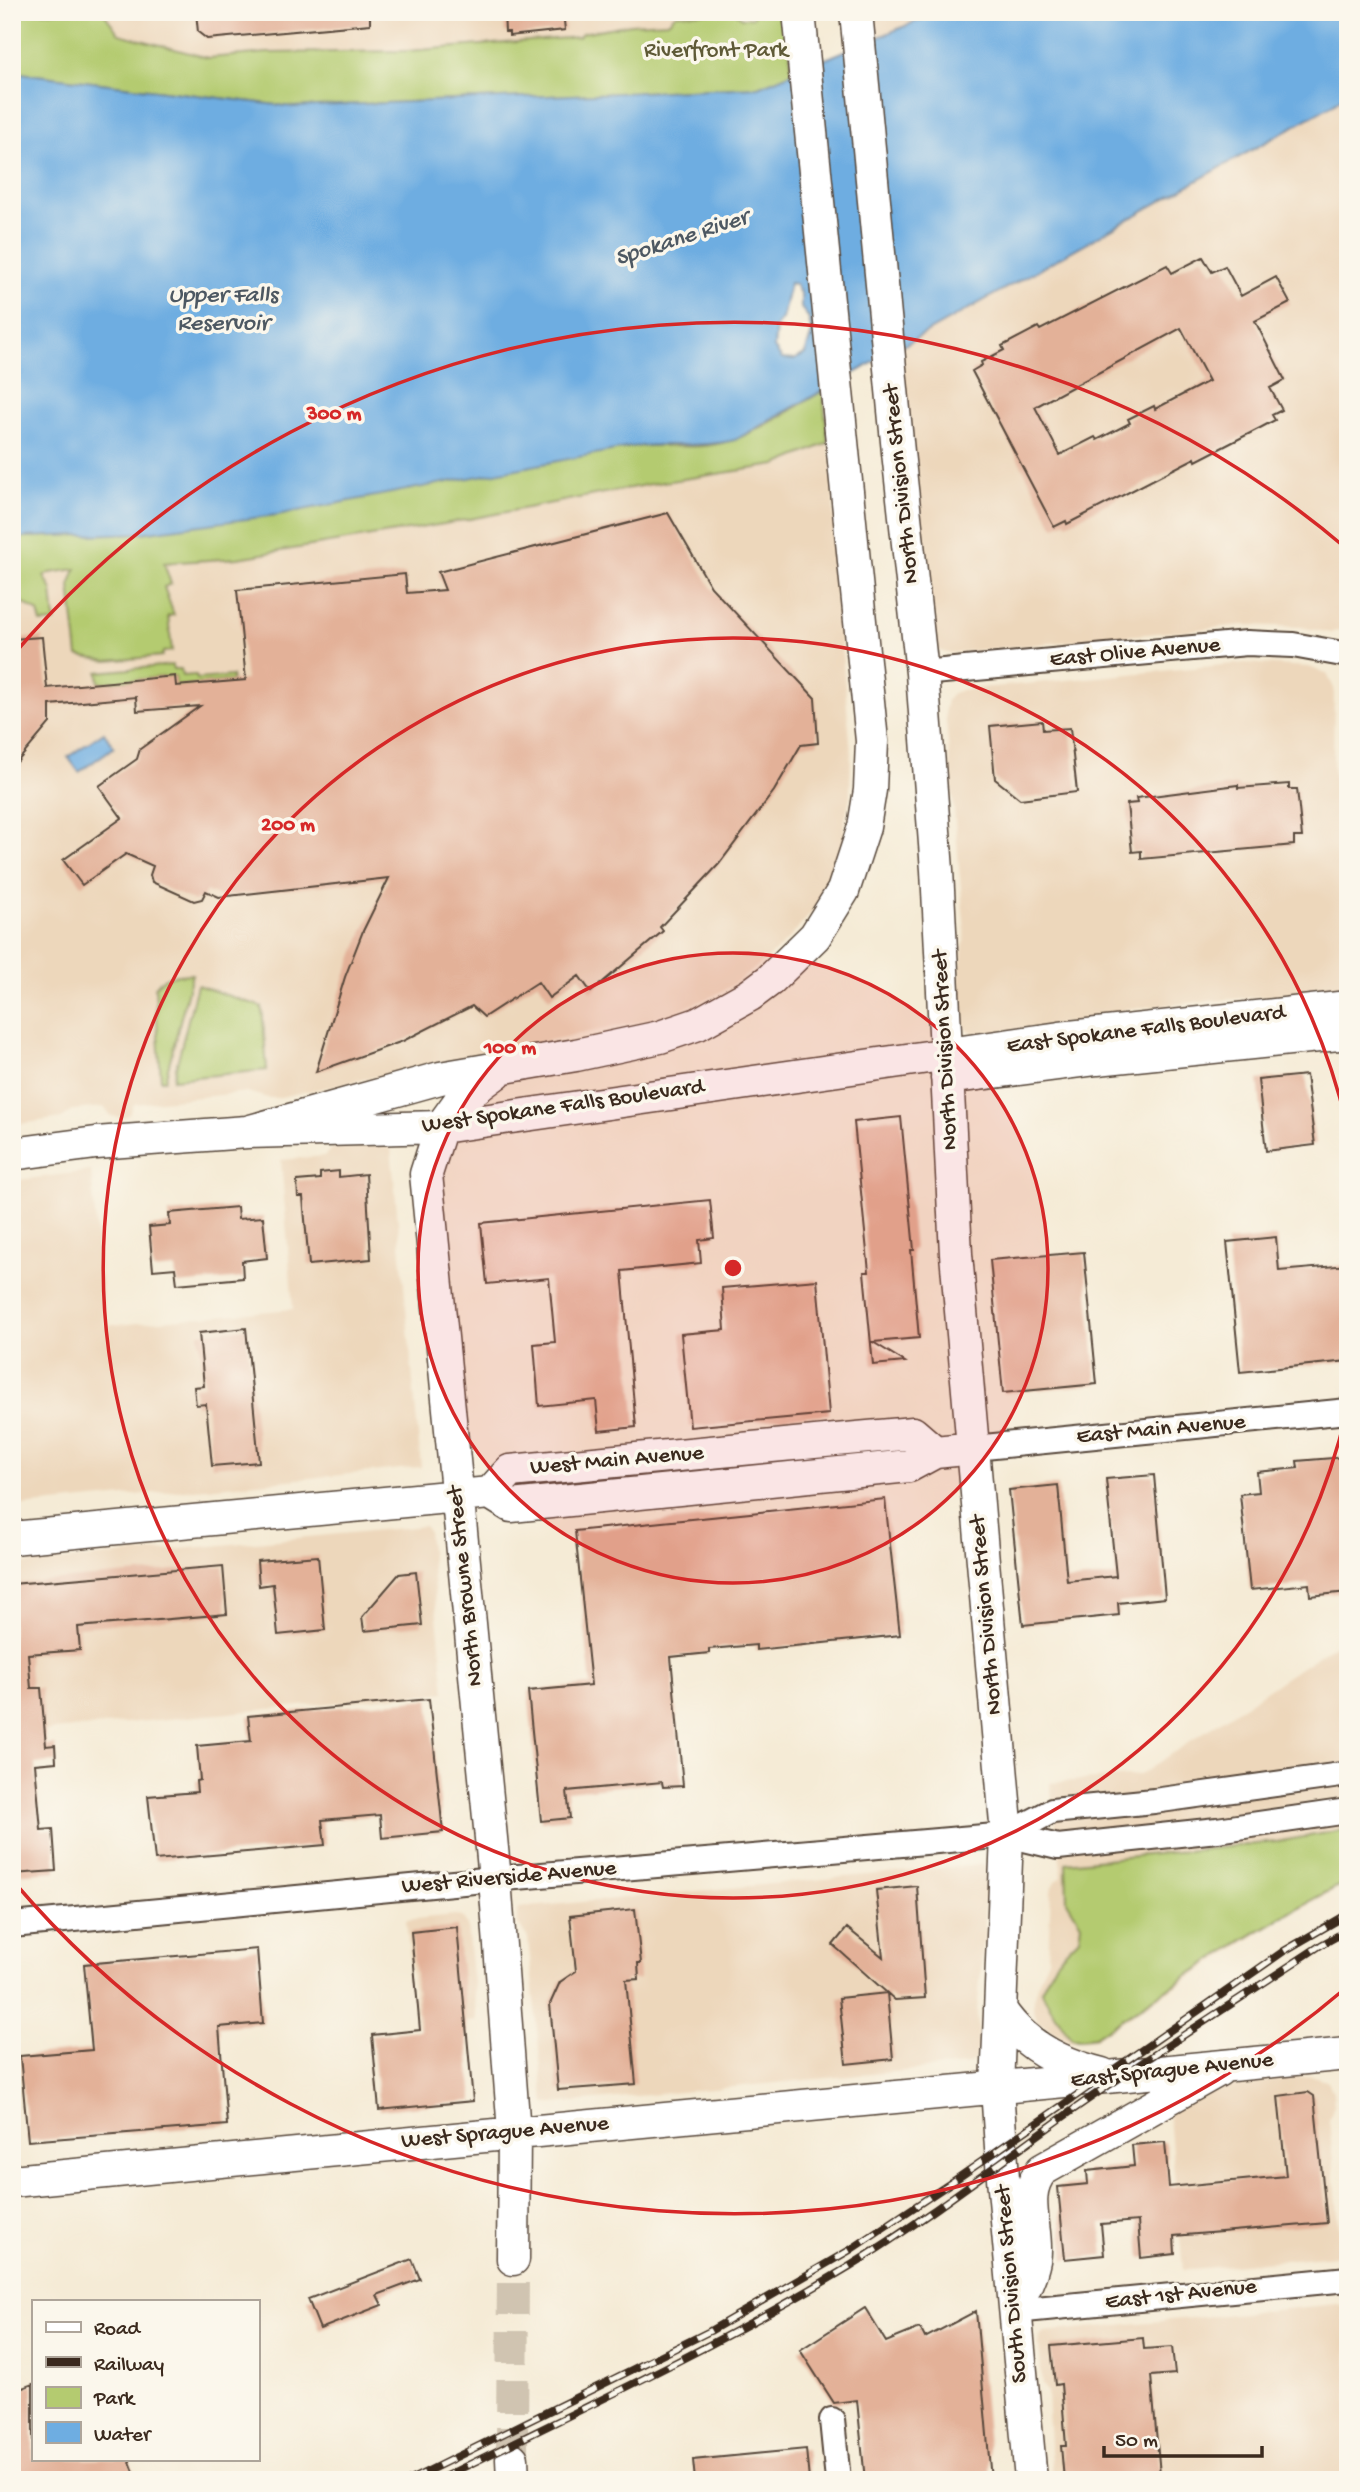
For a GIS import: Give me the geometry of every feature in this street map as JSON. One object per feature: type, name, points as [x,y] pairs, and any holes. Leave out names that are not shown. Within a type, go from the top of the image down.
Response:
[{"type":"main road","points":[[247,1132],[440,1078],[501,1069],[660,1037],[698,1024],[750,995],[770,980],[815,936],[844,891],[864,827],[870,790],[872,741],[799,12]]},
{"type":"main road","name":"North Division Street","points":[[856,12],[922,673],[937,870],[956,1254],[1007,1835],[997,2088]]},
{"type":"main road","name":"East Spokane Falls Boulevard","points":[[946,1066],[1110,1032],[1348,1007]]},
{"type":"main road","name":"East Spokane Falls Boulevard","points":[[946,1066],[1097,1059],[1348,1033]]},
{"type":"main road","name":"West Spokane Falls Boulevard","points":[[12,1154],[96,1143],[247,1132],[441,1126],[946,1066]]},
{"type":"main road","name":"North Browne Street","points":[[501,1069],[462,1098],[441,1126],[426,1174],[495,1879],[514,2132],[513,2259]]},
{"type":"main road","name":"West Main Avenue","points":[[12,1538],[490,1493],[510,1471],[857,1438],[914,1433],[935,1451],[974,1448]]},
{"type":"main road","points":[[1000,2008],[1022,2037],[1042,2050],[1066,2062],[1112,2076]]},
{"type":"main road","name":"East Sprague Avenue","points":[[997,2088],[1348,2054]]},
{"type":"main road","points":[[1014,2312],[1035,2253],[1031,2191],[1035,2178],[1042,2170],[1228,2064]]},
{"type":"main road","name":"West Sprague Avenue","points":[[12,2181],[997,2088]]},
{"type":"main road","name":"South Division Street","points":[[997,2088],[1014,2312],[1031,2480]]},
{"type":"street","name":"East Olive Avenue","points":[[922,673],[1247,643],[1293,645],[1348,654]]},
{"type":"street","name":"East Main Avenue","points":[[974,1448],[1348,1410]]},
{"type":"street","points":[[1007,1835],[1052,1811],[1154,1801],[1348,1774]]},
{"type":"street","points":[[1007,1835],[1058,1847],[1348,1811]]},
{"type":"street","name":"West Riverside Avenue","points":[[12,1925],[495,1879],[1007,1835]]},
{"type":"street","name":"East 1st Avenue","points":[[1014,2312],[1348,2279]]},
{"type":"street","points":[[832,2420],[838,2480]]},
{"type":"shaded area","points":[[103,12],[712,12],[676,14],[668,22],[631,24],[582,33],[580,37],[408,51],[267,53],[208,58],[119,34]]},
{"type":"shaded area","points":[[867,12],[939,12],[870,41]]},
{"type":"shaded area","points":[[1348,93],[1348,627],[1331,633],[1301,627],[1243,625],[948,653],[935,650],[930,645],[900,347],[1332,105]]},
{"type":"shaded area","points":[[828,443],[833,473],[835,577],[851,751],[850,798],[844,824],[845,845],[833,877],[812,912],[767,959],[715,995],[646,1020],[276,1098],[247,1092],[134,1104],[130,1114],[122,1118],[111,1116],[104,1107],[73,1110],[62,1118],[12,1125],[12,593],[50,573],[68,569],[238,558],[444,524],[651,484],[776,465]]},
{"type":"shaded area","points":[[1245,663],[1309,667],[1327,674],[1334,688],[1333,767],[1348,925],[1347,992],[1321,996],[1310,992],[1125,1009],[1109,1019],[977,1034],[966,1029],[959,1020],[957,996],[965,933],[945,709],[947,700],[953,693],[962,690]]},
{"type":"shaded area","points":[[384,1143],[391,1148],[421,1467],[12,1507],[12,1181],[91,1171],[105,1326],[293,1309],[281,1160],[324,1156],[331,1149]]},
{"type":"shaded area","points":[[424,1526],[428,1531],[445,1692],[12,1734],[12,1565]]},
{"type":"shaded area","points":[[1348,1636],[1348,1883],[1276,1922],[1095,2039],[1070,2041],[1038,2022],[1033,2008],[1035,1991],[1048,1959],[1051,1891],[1062,1876],[1050,1783],[1140,1775]]},
{"type":"shaded area","points":[[982,1864],[986,1867],[989,1891],[984,1903],[985,1929],[977,2012],[979,2046],[974,2061],[967,2065],[546,2104],[528,1938],[518,1924],[519,1908]]},
{"type":"shaded area","points":[[455,1915],[464,1918],[467,1926],[477,2021],[417,2026],[406,1920]]},
{"type":"shaded area","points":[[1309,2076],[1328,2082],[1333,2092],[1334,2105],[1329,2120],[1341,2246],[1339,2252],[1335,2255],[1183,2270],[1168,2106],[1186,2092]]},
{"type":"shaded area","points":[[1337,2304],[1344,2306],[1348,2320],[1348,2480],[1052,2480],[1047,2391],[1042,2385],[1039,2344],[1040,2337],[1045,2332]]},
{"type":"green space","name":"Riverfront Park","points":[[12,12],[103,12],[119,34],[208,58],[267,53],[408,51],[579,37],[582,33],[631,24],[668,22],[676,14],[735,12],[742,18],[752,17],[757,12],[786,12],[792,73],[758,87],[293,107],[12,72]]},
{"type":"green space","points":[[823,391],[828,443],[776,465],[651,484],[444,524],[238,558],[164,563],[171,584],[164,587],[174,615],[168,616],[172,651],[163,652],[162,656],[107,661],[78,656],[70,586],[76,569],[44,576],[52,590],[55,622],[41,623],[38,612],[12,596],[12,546],[15,541],[24,537],[141,533],[631,447],[712,445],[755,431]]},
{"type":"green space","points":[[173,665],[173,669],[181,669],[182,676],[196,675],[197,679],[232,676],[232,681],[176,686],[175,676],[99,683],[98,672]]},
{"type":"green space","points":[[192,974],[165,1080],[161,1080],[155,988],[166,978]]},
{"type":"green space","points":[[197,985],[262,1007],[267,1070],[173,1079]]},
{"type":"green space","points":[[1348,1829],[1348,1881],[1251,1936],[1095,2037],[1072,2038],[1042,1993],[1041,1990],[1056,1961],[1079,1938],[1081,1924],[1067,1901],[1066,1863],[1276,1842]]},
{"type":"water","name":"Upper Falls Reservoir","points":[[939,12],[1348,12],[1348,93],[1332,105],[735,440],[709,444],[631,447],[277,515],[141,533],[24,537],[15,541],[12,546],[12,72],[293,107],[758,87]],"holes":[[[790,283],[795,284],[801,295],[801,308],[808,317],[812,332],[805,354],[794,360],[782,359],[774,348],[776,326],[782,319]]]},
{"type":"water","points":[[104,732],[114,747],[79,772],[68,757]]},
{"type":"building","points":[[196,12],[370,12],[370,24],[207,39],[198,32]]},
{"type":"building","points":[[504,12],[563,12],[565,30],[509,36],[509,32],[505,32]]},
{"type":"building","points":[[1203,257],[1212,272],[1225,266],[1241,296],[1276,277],[1290,303],[1255,321],[1285,380],[1270,388],[1282,410],[1272,415],[1275,420],[1196,461],[1195,458],[1067,524],[1066,521],[1054,527],[972,371],[982,365],[981,362],[1004,350],[1002,346],[1038,327],[1040,330],[1167,265],[1172,273]],"holes":[[[1181,328],[1209,381],[1155,409],[1154,406],[1128,419],[1130,423],[1097,440],[1095,437],[1060,455],[1035,407]]]},
{"type":"building","points":[[668,513],[711,587],[815,698],[818,743],[801,745],[774,791],[719,864],[660,927],[663,931],[591,992],[579,976],[549,998],[538,982],[484,1017],[472,1006],[403,1041],[316,1072],[345,977],[363,931],[389,878],[219,897],[206,891],[202,899],[194,901],[152,882],[150,875],[153,866],[126,854],[82,885],[63,860],[122,818],[99,786],[137,759],[140,749],[200,706],[137,711],[136,697],[50,705],[50,723],[12,768],[12,639],[42,637],[47,688],[175,676],[176,686],[246,680],[237,590],[405,574],[407,593],[445,590],[438,572]]},
{"type":"building","points":[[1042,721],[1043,730],[1070,728],[1077,792],[1020,799],[995,779],[990,726]]},
{"type":"building","points":[[1289,784],[1289,789],[1297,789],[1302,837],[1294,837],[1294,845],[1141,859],[1141,851],[1132,852],[1127,804],[1137,803],[1136,798],[1238,785],[1238,788]]},
{"type":"building","points":[[1306,1075],[1315,1145],[1266,1151],[1258,1080]]},
{"type":"building","points":[[901,1117],[914,1250],[911,1250],[919,1338],[873,1342],[905,1362],[873,1365],[864,1272],[869,1272],[854,1122]]},
{"type":"building","points":[[339,1171],[339,1177],[366,1174],[371,1259],[309,1265],[303,1197],[298,1197],[297,1181],[320,1179],[320,1173]]},
{"type":"building","points":[[710,1200],[714,1238],[699,1240],[701,1263],[622,1271],[636,1427],[599,1431],[596,1400],[539,1406],[534,1344],[555,1342],[549,1278],[487,1284],[481,1223]]},
{"type":"building","points":[[237,1207],[238,1219],[263,1217],[267,1258],[242,1261],[243,1278],[177,1284],[175,1268],[153,1270],[149,1227],[170,1225],[169,1213]]},
{"type":"building","points":[[1276,1237],[1279,1271],[1348,1265],[1348,1361],[1240,1372],[1227,1242]]},
{"type":"building","points":[[1084,1252],[1097,1384],[1003,1393],[990,1260]]},
{"type":"building","points":[[817,1280],[829,1414],[690,1427],[681,1334],[725,1330],[722,1288]]},
{"type":"building","points":[[246,1328],[259,1462],[212,1466],[206,1404],[196,1405],[194,1387],[204,1386],[199,1333]]},
{"type":"building","points":[[1345,1457],[1348,1482],[1348,1592],[1310,1596],[1309,1584],[1250,1590],[1240,1494],[1259,1492],[1257,1472],[1298,1468],[1297,1461]]},
{"type":"building","points":[[1154,1475],[1165,1598],[1118,1603],[1119,1615],[1023,1625],[1009,1490],[1058,1485],[1067,1581],[1116,1576],[1106,1479]]},
{"type":"building","points":[[885,1499],[900,1635],[756,1650],[756,1645],[709,1649],[709,1653],[671,1657],[683,1786],[663,1787],[662,1782],[567,1791],[570,1818],[541,1821],[528,1691],[591,1685],[575,1531]]},
{"type":"building","points":[[318,1556],[325,1630],[278,1635],[273,1584],[259,1586],[257,1561]]},
{"type":"building","points":[[223,1566],[227,1614],[78,1627],[80,1650],[28,1654],[31,1688],[41,1688],[46,1746],[55,1745],[56,1762],[35,1764],[41,1830],[53,1829],[56,1871],[12,1874],[12,1584]]},
{"type":"building","points":[[416,1572],[422,1625],[364,1631],[362,1617],[399,1574]]},
{"type":"building","points":[[429,1699],[443,1832],[382,1838],[380,1815],[322,1820],[325,1845],[155,1860],[148,1796],[197,1792],[196,1781],[200,1780],[197,1746],[251,1741],[248,1716]]},
{"type":"building","points":[[917,1886],[925,1998],[895,2000],[833,1945],[847,1928],[883,1957],[876,1890]]},
{"type":"building","points":[[635,1909],[641,1963],[638,1963],[639,1979],[626,1980],[636,2084],[558,2090],[550,2004],[560,1982],[576,1971],[570,1916]]},
{"type":"building","points":[[457,1927],[473,2101],[379,2110],[372,2035],[420,2030],[411,1932]]},
{"type":"building","points":[[257,1949],[263,2023],[219,2027],[227,2125],[28,2141],[20,2056],[92,2050],[84,1964]]},
{"type":"building","points":[[887,1993],[893,2059],[846,2064],[839,1998]]},
{"type":"building","points":[[1308,2092],[1314,2096],[1327,2223],[1174,2236],[1175,2254],[1141,2258],[1138,2221],[1101,2224],[1104,2255],[1065,2259],[1058,2187],[1088,2184],[1087,2171],[1134,2166],[1132,2145],[1165,2142],[1169,2187],[1286,2176],[1278,2096]]},
{"type":"building","points":[[412,2259],[420,2279],[377,2295],[382,2305],[320,2329],[308,2299]]},
{"type":"building","points":[[865,2308],[886,2342],[920,2328],[925,2338],[976,2311],[991,2480],[865,2480],[857,2400],[834,2403],[800,2350]]},
{"type":"building","points":[[1143,2338],[1144,2349],[1172,2347],[1175,2374],[1151,2376],[1160,2474],[1064,2480],[1061,2446],[1066,2446],[1061,2384],[1055,2385],[1051,2346]]},
{"type":"building","points":[[32,2384],[32,2460],[129,2460],[137,2480],[12,2480],[12,2392]]},
{"type":"building","points":[[806,2449],[809,2480],[695,2480],[693,2460]]},
{"type":"tunnel","points":[[512,2459],[513,2259]]},
{"type":"railway","points":[[410,2480],[710,2331],[850,2250],[1284,1951],[1348,1914]]},
{"type":"railway","points":[[438,2480],[698,2351],[850,2266],[938,2208],[1140,2064],[1348,1930]]},
{"type":"water label","name":"Spokane River","points":[[682,239]]}]
